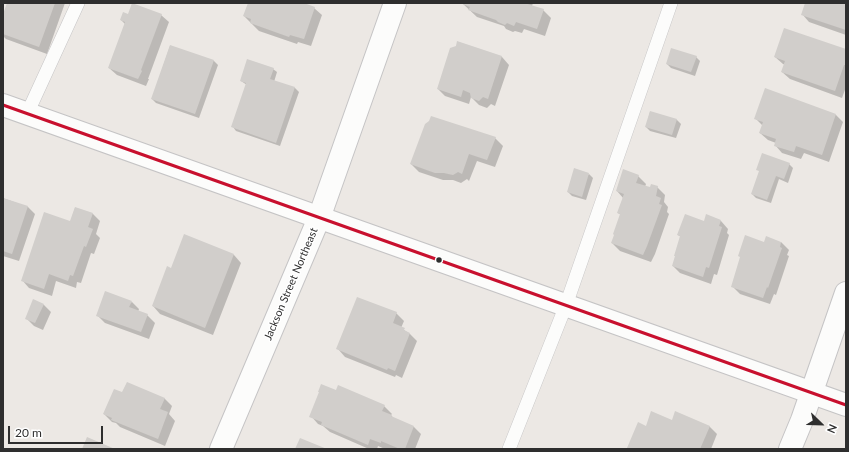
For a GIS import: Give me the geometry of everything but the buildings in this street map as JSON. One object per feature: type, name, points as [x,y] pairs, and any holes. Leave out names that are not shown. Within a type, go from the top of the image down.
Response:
[{"type":"main road","name":"Jackson Street Northeast","points":[[221,449],[319,218],[395,3]]},
{"type":"main road","points":[[3,105],[846,405]]},
{"type":"main road","points":[[790,449],[800,426],[846,293]]},
{"type":"lane","points":[[27,114],[78,3]]},
{"type":"lane","points":[[509,449],[566,305],[671,3]]},
{"type":"transit line","points":[[3,105],[846,405]]}]
